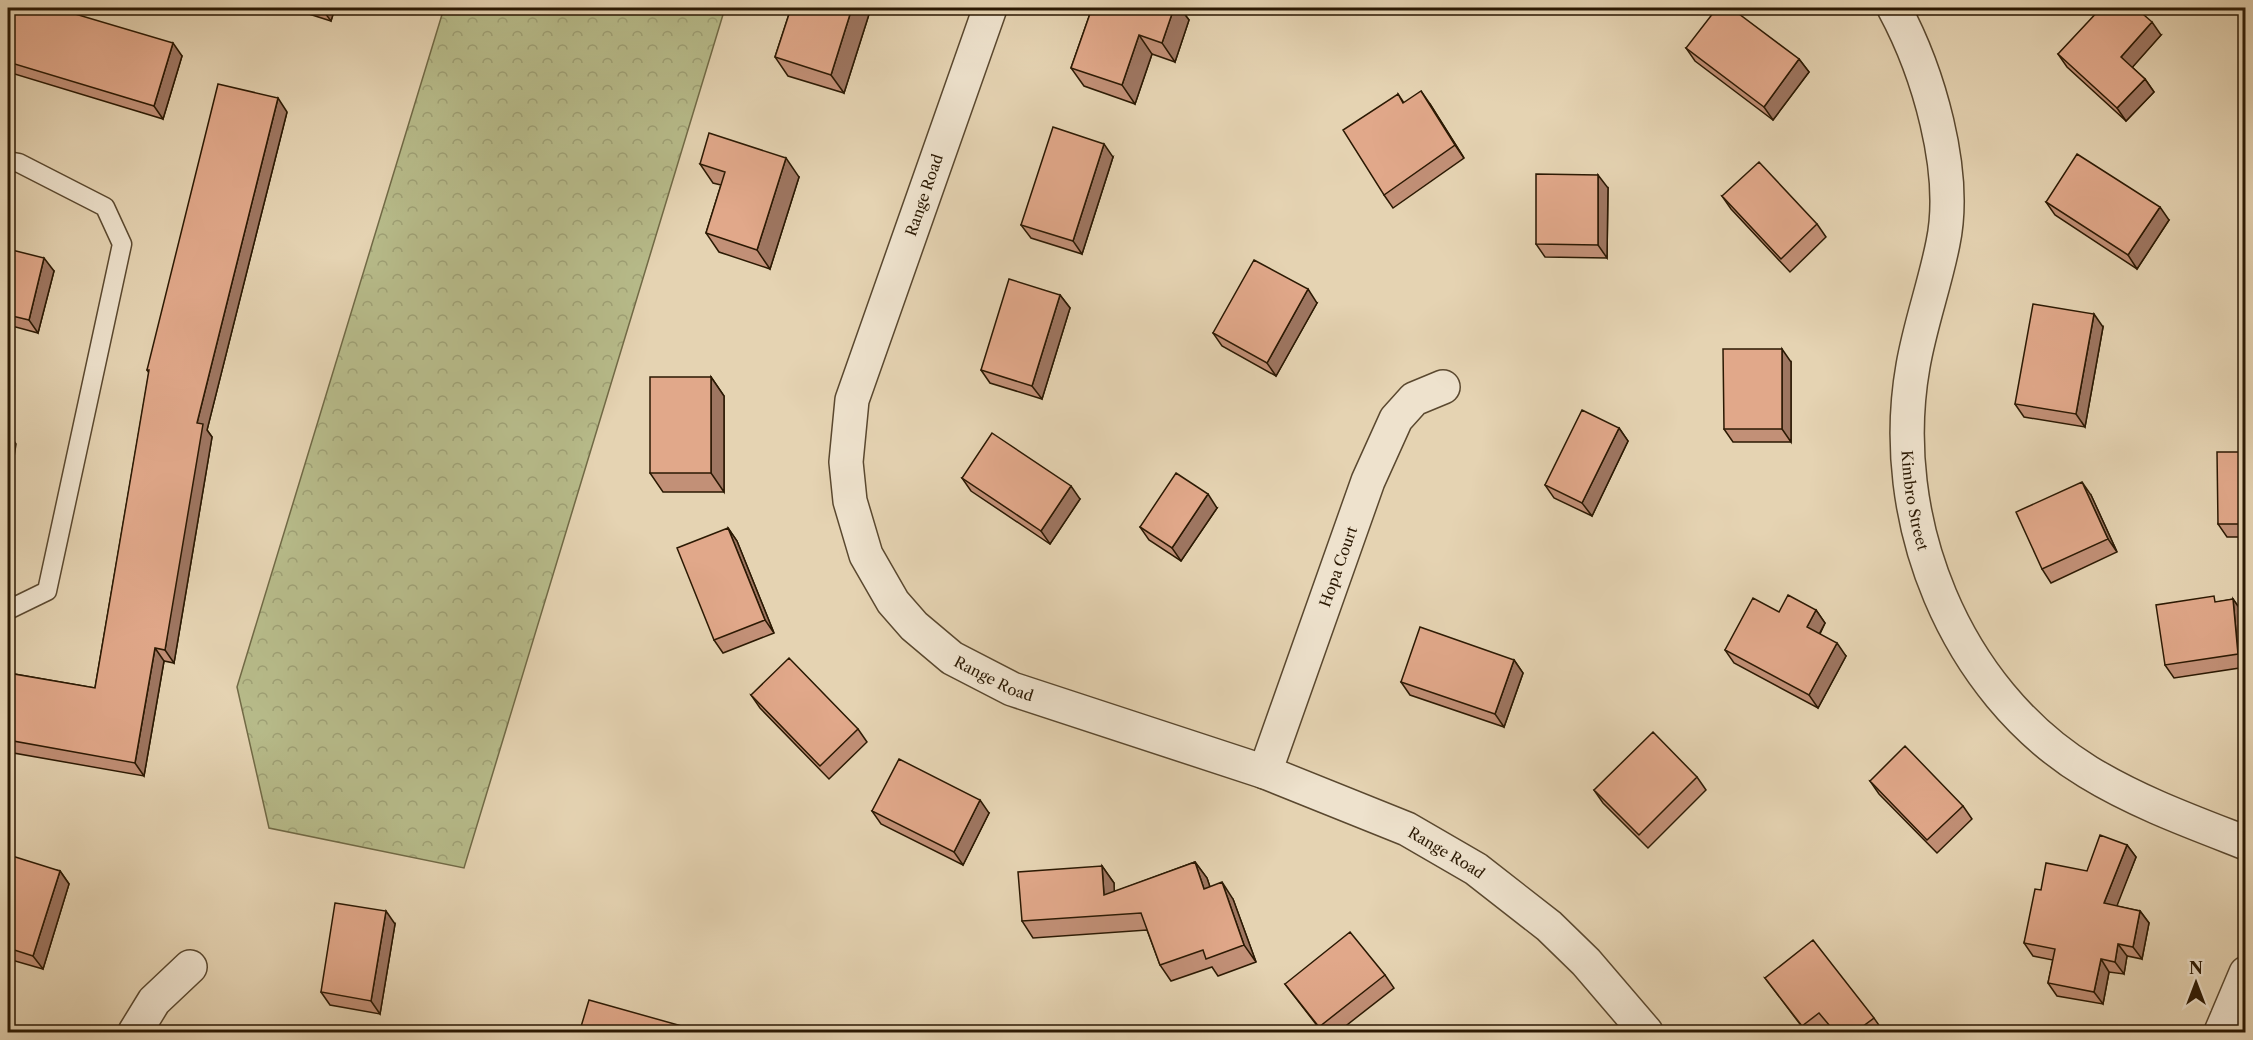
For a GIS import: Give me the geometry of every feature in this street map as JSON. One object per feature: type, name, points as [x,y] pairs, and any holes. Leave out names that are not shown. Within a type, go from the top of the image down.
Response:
[{"type":"street","name":"Range Road","points":[[990,8],[852,400],[846,462],[857,530],[870,564],[893,602],[914,626],[968,668],[1012,688],[1265,772],[1407,829],[1476,869],[1549,926],[1586,962],[1646,1032]]},
{"type":"street","name":"Kimbro Street","points":[[1894,8],[1924,73],[1941,141],[1946,192],[1944,240],[1913,366],[1907,416],[1908,460],[1914,510],[1924,553],[1939,595],[1962,640],[1986,677],[2015,711],[2052,745],[2088,772],[2172,814],[2246,843]]},
{"type":"street","name":"Hopa Court","points":[[1265,772],[1368,481],[1396,419],[1414,399],[1443,387]]},
{"type":"street","points":[[135,1032],[154,1001],[190,967]]},
{"type":"street","points":[[2232,1022],[2246,973]]},
{"type":"lane","points":[[8,161],[19,163],[105,207],[122,244],[47,591],[8,610]]},
{"type":"green space","points":[[444,8],[725,8],[464,868],[269,828],[237,687]]},
{"type":"building","points":[[8,8],[55,8],[173,43],[154,106],[8,62]]},
{"type":"building","points":[[791,8],[852,8],[831,75],[775,57]]},
{"type":"building","points":[[1092,8],[1174,8],[1162,43],[1139,35],[1122,85],[1071,68]]},
{"type":"building","points":[[1717,8],[1731,8],[1799,59],[1764,107],[1686,48]]},
{"type":"building","points":[[2101,8],[2136,8],[2152,22],[2121,57],[2145,79],[2117,108],[2058,54]]},
{"type":"building","points":[[218,84],[278,98],[197,423],[203,424],[165,650],[155,648],[135,763],[8,740],[8,673],[95,688],[149,370],[147,370]]},
{"type":"building","points":[[1421,91],[1455,145],[1384,195],[1343,130],[1398,94],[1403,103]]},
{"type":"building","points":[[1053,127],[1104,144],[1073,241],[1021,225]]},
{"type":"building","points":[[709,133],[786,158],[757,250],[706,233],[725,172],[700,164]]},
{"type":"building","points":[[2077,154],[2160,207],[2128,255],[2046,202]]},
{"type":"building","points":[[1759,162],[1817,224],[1781,259],[1722,196]]},
{"type":"building","points":[[1536,174],[1598,175],[1598,245],[1536,244]]},
{"type":"building","points":[[8,249],[44,258],[29,320],[8,315]]},
{"type":"building","points":[[1254,260],[1308,289],[1267,363],[1213,333]]},
{"type":"building","points":[[1009,279],[1060,295],[1032,386],[981,370]]},
{"type":"building","points":[[2033,304],[2094,314],[2076,414],[2015,404]]},
{"type":"building","points":[[1723,349],[1782,349],[1782,429],[1724,429]]},
{"type":"building","points":[[650,377],[711,377],[711,473],[650,473]]},
{"type":"building","points":[[1582,410],[1619,428],[1582,503],[1545,485]]},
{"type":"building","points":[[992,433],[1071,486],[1041,531],[962,478]]},
{"type":"building","points":[[2217,452],[2246,452],[2246,524],[2218,524]]},
{"type":"building","points":[[1176,473],[1208,494],[1172,548],[1140,527]]},
{"type":"building","points":[[2082,482],[2108,539],[2042,569],[2016,512]]},
{"type":"building","points":[[728,528],[765,620],[714,640],[677,548]]},
{"type":"building","points":[[1788,595],[1816,610],[1807,627],[1837,643],[1809,695],[1725,650],[1753,598],[1779,612]]},
{"type":"building","points":[[2214,596],[2215,602],[2233,599],[2238,654],[2165,665],[2156,605]]},
{"type":"building","points":[[1420,627],[1514,660],[1495,714],[1401,682]]},
{"type":"building","points":[[789,658],[858,729],[820,766],[751,695]]},
{"type":"building","points":[[1653,732],[1697,777],[1639,835],[1594,790]]},
{"type":"building","points":[[1905,746],[1963,806],[1927,840],[1870,781]]},
{"type":"building","points":[[899,759],[980,800],[954,852],[872,811]]},
{"type":"building","points":[[2100,835],[2127,845],[2104,903],[2140,911],[2133,947],[2118,944],[2115,962],[2101,959],[2094,992],[2048,983],[2055,949],[2024,943],[2035,889],[2041,890],[2046,863],[2087,871]]},
{"type":"building","points":[[9,855],[60,871],[33,956],[8,948]]},
{"type":"building","points":[[1195,862],[1204,889],[1222,882],[1244,945],[1206,959],[1203,950],[1160,965],[1141,913],[1022,921],[1018,872],[1102,866],[1104,895]]},
{"type":"building","points":[[335,903],[386,911],[371,1001],[321,992]]},
{"type":"building","points":[[1350,932],[1385,975],[1319,1027],[1285,984]]},
{"type":"building","points":[[1813,940],[1874,1018],[1855,1032],[1835,1032],[1819,1013],[1802,1026],[1765,978]]},
{"type":"building","points":[[589,1000],[703,1032],[588,1032],[580,1030]]}]
